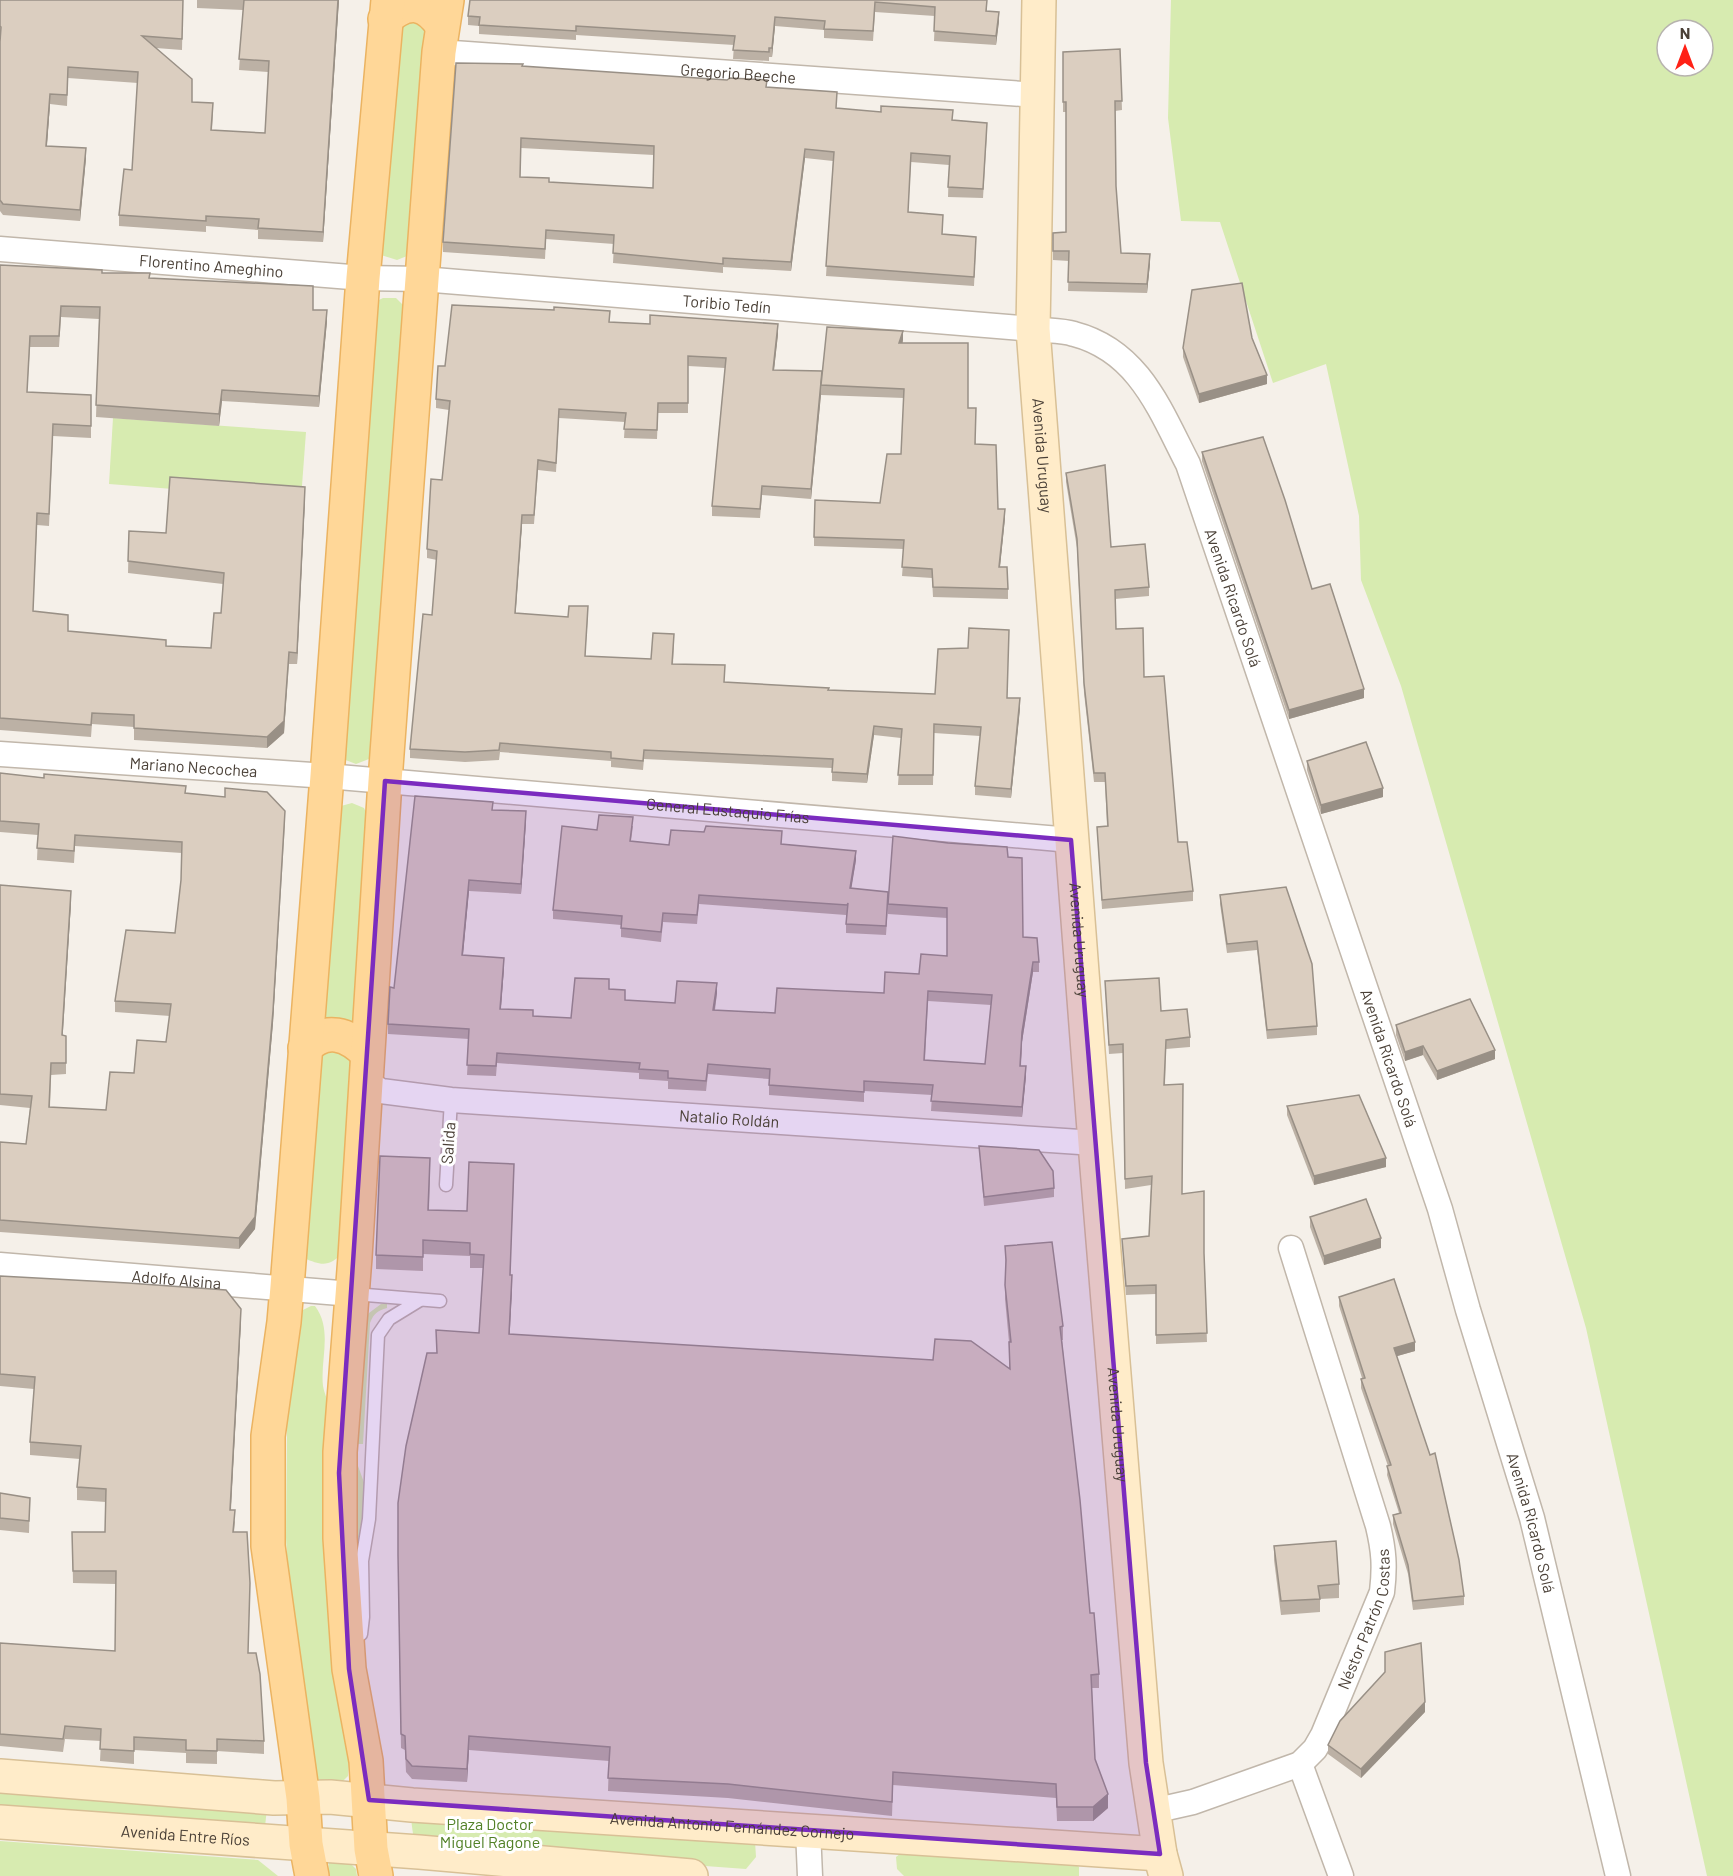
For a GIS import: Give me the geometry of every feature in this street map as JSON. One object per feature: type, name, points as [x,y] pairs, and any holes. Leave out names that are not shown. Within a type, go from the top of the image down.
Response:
[{"type":"main road","points":[[312,1876],[268,1546],[268,1436],[287,1287],[363,278],[387,10],[412,0],[424,5],[443,26],[385,781],[352,1294],[356,1453],[340,1538],[349,1669],[366,1761],[373,1862]]},
{"type":"main road","points":[[305,1048],[322,1035],[336,1035],[349,1039],[359,1045],[367,1068]]},
{"type":"street","name":"Avenida Uruguay","points":[[1039,0],[1033,329],[1071,840],[1146,1763],[1163,1865]]},
{"type":"street","name":"Gregorio Beeche","points":[[443,26],[1037,95]]},
{"type":"street","name":"Florentino Ameghino","points":[[0,249],[363,278],[422,279]]},
{"type":"street","name":"Toribio Tedín","points":[[422,279],[1033,329]]},
{"type":"street","name":"Avenida Ricardo Solá","points":[[1033,329],[1072,333],[1088,338],[1112,349],[1126,361],[1138,374],[1155,402],[1188,464],[1440,1209],[1468,1310],[1532,1518],[1618,1876]]},
{"type":"street","name":"Mariano Necochea","points":[[0,754],[385,781]]},
{"type":"street","name":"General Eustaquio Frías","points":[[385,781],[1071,840]]},
{"type":"street","name":"Natalio Roldán","points":[[367,1068],[381,1090],[451,1100],[1095,1143]]},
{"type":"street","name":"Néstor Patrón Costas","points":[[1153,1811],[1193,1802],[1300,1764],[1315,1749],[1323,1735],[1382,1592],[1385,1570],[1384,1553],[1378,1526],[1291,1248]]},
{"type":"street","name":"Adolfo Alsina","points":[[0,1265],[352,1294]]},
{"type":"street","points":[[1300,1764],[1341,1876]]},
{"type":"street","points":[[0,1776],[274,1798],[303,1797]]},
{"type":"street","name":"Avenida Antonio Fernández Cornejo","points":[[303,1797],[808,1830],[1163,1865]]},
{"type":"street","name":"Avenida Entre Ríos","points":[[0,1822],[306,1844],[373,1862]]},
{"type":"street","points":[[808,1830],[810,1876]]},
{"type":"street","points":[[373,1862],[691,1876]]},
{"type":"lane","name":"Salida","points":[[446,1185],[451,1100]]},
{"type":"lane","points":[[352,1294],[440,1301]]},
{"type":"lane","points":[[356,1453],[378,1335],[389,1318],[420,1300]]},
{"type":"highlighted area","points":[[385,781],[1071,840],[1146,1763],[1160,1854],[369,1800],[349,1669],[339,1473]]},
{"type":"green space","points":[[1171,0],[1733,0],[1733,1876],[1707,1876],[1586,1328],[1401,686],[1361,580],[1359,516],[1326,364],[1273,383],[1220,222],[1181,221],[1168,118]]},
{"type":"green space","points":[[404,16],[430,30],[414,242],[407,256],[397,260],[381,255],[385,104]]},
{"type":"green space","points":[[383,298],[396,298],[404,306],[376,748],[369,759],[356,764],[343,759],[371,304]]},
{"type":"green space","points":[[113,418],[306,432],[301,499],[109,484]]},
{"type":"green space","points":[[352,803],[364,808],[370,821],[356,1034],[317,1032],[341,806]]},
{"type":"green space","points":[[322,1050],[352,1053],[344,1252],[325,1264],[304,1258],[315,1059]]},
{"type":"green space","points":[[381,1304],[387,1304],[387,1308],[376,1313],[370,1323],[363,1444],[357,1444],[363,1322],[369,1313]]},
{"type":"green space","points":[[315,1306],[320,1315],[325,1335],[323,1388],[329,1404],[331,1628],[349,1760],[348,1776],[342,1782],[331,1785],[318,1779],[311,1766],[290,1607],[286,1538],[287,1427],[294,1336],[297,1318],[303,1310]]},
{"type":"green space","points":[[355,1465],[358,1466],[366,1488],[365,1517],[357,1552],[351,1483]]},
{"type":"green space","points":[[0,1789],[267,1808],[265,1827],[0,1808]]},
{"type":"green space","name":"Plaza Doctor Miguel Ragone","points":[[411,1819],[755,1841],[756,1857],[746,1869],[420,1845],[413,1834]]},
{"type":"green space","points":[[0,1841],[258,1860],[278,1876],[0,1876]]},
{"type":"green space","points":[[905,1850],[1071,1860],[1079,1867],[1079,1876],[904,1876],[897,1869],[896,1857]]},
{"type":"green space","points":[[346,1859],[356,1869],[357,1876],[328,1876],[329,1860]]},
{"type":"building","points":[[0,0],[183,0],[182,39],[142,36],[192,79],[192,102],[213,103],[211,130],[265,133],[269,61],[239,59],[244,0],[338,0],[323,232],[258,228],[259,219],[206,216],[206,221],[119,215],[124,169],[132,170],[138,72],[68,67],[67,95],[50,94],[46,146],[86,148],[80,210],[3,204],[0,200]]},
{"type":"building","points":[[470,0],[987,0],[986,11],[999,12],[996,36],[934,31],[935,7],[875,2],[873,31],[824,29],[825,21],[775,17],[772,48],[769,48],[769,52],[733,50],[735,36],[576,26],[576,31],[479,25],[480,17],[468,16]]},
{"type":"building","points":[[1120,49],[1122,101],[1115,101],[1116,186],[1121,253],[1150,254],[1147,284],[1068,282],[1069,251],[1053,251],[1053,233],[1066,232],[1066,102],[1063,102],[1063,52]]},
{"type":"building","points":[[456,63],[523,64],[522,66],[727,80],[730,78],[767,80],[766,87],[837,92],[836,108],[881,112],[881,106],[953,110],[952,120],[987,123],[983,189],[948,187],[950,156],[911,153],[908,212],[943,215],[942,234],[976,237],[974,277],[826,266],[834,152],[805,149],[791,262],[723,258],[723,264],[613,253],[614,235],[546,230],[545,249],[443,242]],"holes":[[[521,138],[654,146],[653,188],[549,182],[549,178],[520,177]]]},
{"type":"building","points":[[0,265],[102,270],[102,273],[150,273],[149,278],[313,286],[313,310],[327,310],[319,396],[222,390],[219,414],[96,405],[100,307],[61,306],[59,336],[30,336],[27,392],[91,395],[91,426],[53,424],[49,514],[37,513],[33,611],[68,615],[68,631],[166,640],[166,646],[211,648],[214,613],[221,613],[224,573],[128,561],[129,531],[166,533],[170,477],[305,487],[297,653],[289,652],[284,721],[267,737],[134,728],[134,715],[92,713],[91,725],[0,718]]},
{"type":"building","points":[[1242,283],[1252,338],[1267,375],[1199,394],[1183,348],[1192,290]]},
{"type":"building","points":[[452,305],[554,310],[554,307],[610,311],[609,322],[650,324],[650,315],[778,324],[773,370],[822,371],[811,489],[762,486],[760,509],[712,506],[726,358],[688,356],[688,403],[658,403],[657,430],[624,429],[626,413],[559,409],[556,463],[538,460],[534,515],[522,515],[515,613],[568,617],[569,606],[588,606],[585,656],[651,659],[653,633],[674,634],[672,664],[725,665],[724,682],[829,688],[828,690],[935,694],[938,649],[968,648],[969,628],[1009,630],[1007,698],[1020,698],[1011,789],[975,786],[981,727],[934,724],[933,775],[898,775],[902,729],[874,726],[867,774],[832,772],[833,759],[644,750],[643,761],[611,758],[611,752],[500,743],[499,750],[465,752],[410,749],[423,614],[432,615],[437,551],[427,549],[431,479],[442,480],[450,401],[436,399],[438,366],[445,366]]},
{"type":"building","points":[[827,327],[903,331],[899,343],[968,343],[968,408],[976,408],[975,444],[996,445],[998,509],[1005,509],[999,567],[1007,567],[1008,589],[933,587],[932,569],[902,567],[904,540],[814,537],[815,500],[880,503],[887,454],[901,454],[904,389],[821,385]]},
{"type":"building","points":[[1263,437],[1312,589],[1330,584],[1364,689],[1289,710],[1202,452]]},
{"type":"building","points":[[1105,465],[1111,547],[1145,544],[1149,587],[1115,590],[1116,629],[1143,628],[1144,677],[1164,676],[1178,842],[1187,842],[1193,891],[1102,900],[1097,827],[1108,826],[1105,773],[1094,773],[1084,683],[1077,539],[1066,473]]},
{"type":"building","points":[[1366,742],[1383,788],[1321,805],[1307,761]]},
{"type":"building","points":[[0,773],[44,778],[44,774],[186,786],[185,793],[225,797],[225,788],[267,792],[285,811],[273,1011],[255,1217],[239,1238],[0,1220],[0,1142],[26,1144],[32,1096],[0,1094],[0,885],[71,891],[62,1035],[66,1036],[66,1063],[51,1063],[49,1107],[106,1110],[110,1072],[134,1073],[137,1040],[166,1042],[171,1004],[115,1001],[126,930],[175,933],[181,880],[182,842],[75,835],[74,851],[37,848],[39,824],[0,821]]},
{"type":"building","points":[[415,796],[493,802],[492,810],[526,811],[521,884],[469,880],[462,955],[504,958],[500,1009],[533,1010],[533,1016],[571,1018],[575,978],[609,979],[609,989],[625,990],[625,1000],[675,1003],[677,981],[717,983],[713,1010],[775,1013],[777,988],[884,993],[885,972],[919,974],[921,954],[947,956],[947,908],[888,904],[893,836],[1007,847],[1008,857],[1022,858],[1023,937],[1037,938],[1039,962],[1033,962],[1022,1032],[1020,1066],[1026,1066],[1022,1107],[931,1101],[933,1085],[864,1081],[864,1092],[769,1085],[770,1069],[708,1064],[706,1081],[668,1078],[668,1071],[639,1069],[640,1063],[497,1053],[496,1066],[467,1065],[469,1029],[388,1024],[390,987],[394,988]],"holes":[[[928,991],[992,995],[985,1064],[924,1060]]]},
{"type":"building","points":[[599,815],[633,817],[630,841],[669,845],[671,830],[704,832],[706,826],[782,831],[781,844],[856,851],[850,888],[888,892],[886,926],[846,924],[848,903],[847,905],[699,895],[697,915],[663,913],[661,932],[621,928],[622,916],[553,910],[562,826],[597,830]]},
{"type":"building","points":[[1286,887],[1312,964],[1317,1026],[1267,1030],[1257,941],[1227,944],[1220,895]]},
{"type":"building","points":[[1159,978],[1161,1011],[1187,1009],[1190,1037],[1166,1040],[1164,1085],[1183,1084],[1182,1194],[1204,1191],[1207,1333],[1156,1335],[1156,1285],[1126,1286],[1122,1239],[1149,1236],[1152,1176],[1125,1179],[1123,1044],[1109,1045],[1105,981]]},
{"type":"building","points":[[1470,999],[1495,1050],[1437,1071],[1423,1046],[1405,1052],[1396,1025]]},
{"type":"building","points":[[1359,1095],[1386,1158],[1314,1176],[1287,1106]]},
{"type":"building","points":[[979,1146],[1039,1150],[1053,1171],[1054,1188],[984,1197]]},
{"type":"building","points":[[380,1156],[430,1158],[428,1210],[467,1211],[469,1162],[514,1164],[509,1334],[933,1360],[935,1339],[971,1341],[1010,1369],[1009,1342],[1011,1342],[1005,1285],[1005,1246],[1052,1242],[1063,1326],[1060,1327],[1080,1500],[1090,1613],[1094,1613],[1099,1674],[1091,1675],[1095,1759],[1108,1794],[1093,1807],[1057,1807],[1056,1784],[893,1772],[892,1802],[728,1784],[608,1778],[610,1747],[469,1736],[467,1769],[412,1766],[406,1759],[405,1736],[401,1734],[398,1503],[406,1446],[427,1353],[437,1353],[436,1330],[479,1333],[484,1255],[470,1254],[470,1243],[423,1240],[423,1257],[376,1255]]},
{"type":"building","points":[[1366,1199],[1381,1238],[1324,1256],[1310,1217]]},
{"type":"building","points":[[0,1276],[226,1290],[241,1309],[230,1510],[235,1510],[233,1532],[247,1532],[250,1583],[248,1653],[256,1653],[260,1674],[264,1741],[217,1739],[217,1751],[186,1750],[186,1740],[134,1737],[134,1751],[100,1749],[101,1729],[65,1726],[63,1739],[0,1734],[0,1643],[115,1651],[116,1571],[73,1571],[72,1532],[105,1532],[106,1489],[77,1487],[81,1446],[30,1442],[35,1377],[0,1374]]},
{"type":"building","points":[[1394,1279],[1415,1342],[1394,1348],[1430,1455],[1435,1453],[1459,1560],[1464,1596],[1413,1601],[1408,1565],[1393,1515],[1401,1513],[1387,1466],[1391,1465],[1361,1379],[1365,1378],[1339,1297]]},
{"type":"building","points":[[0,1493],[30,1498],[29,1521],[0,1518]]},
{"type":"building","points":[[1336,1541],[1339,1584],[1318,1586],[1320,1599],[1281,1601],[1274,1546]]},
{"type":"building","points":[[1421,1643],[1425,1702],[1361,1769],[1328,1745],[1340,1721],[1385,1672],[1385,1652]]}]
